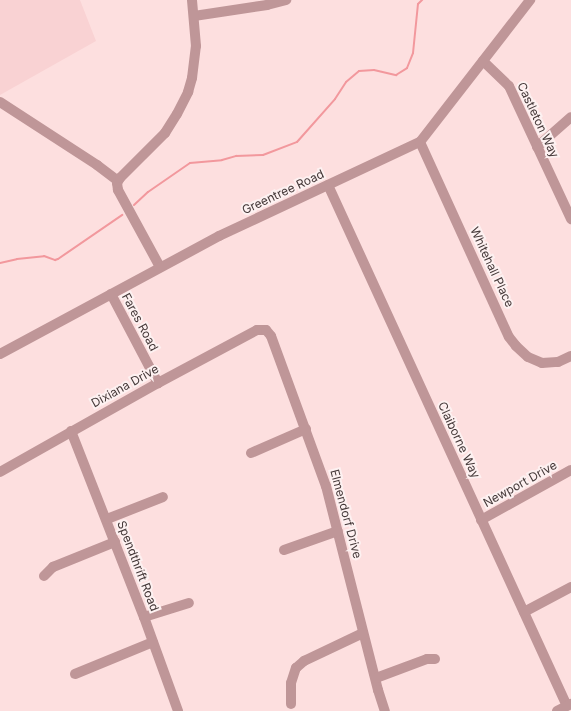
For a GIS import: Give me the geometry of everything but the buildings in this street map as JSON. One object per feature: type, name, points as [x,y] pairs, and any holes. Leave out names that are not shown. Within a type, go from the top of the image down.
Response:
[{"type":"street","points":[[160,267],[118,190],[118,181],[162,136],[183,104],[192,78],[195,59],[192,0]]},
{"type":"street","points":[[194,16],[267,6],[286,0]]},
{"type":"street","name":"Greentree Road","points":[[0,354],[219,236],[420,142],[530,0]]},
{"type":"street","name":"Castleton Way","points":[[484,61],[508,86],[571,219]]},
{"type":"street","points":[[0,102],[97,164],[118,181]]},
{"type":"street","points":[[537,147],[571,117]]},
{"type":"street","name":"Whitehall Place","points":[[420,142],[509,337],[528,357],[542,363],[558,362],[571,356]]},
{"type":"street","name":"Claiborne Way","points":[[328,185],[481,520],[569,705]]},
{"type":"street","name":"Fares Road","points":[[110,294],[158,383]]},
{"type":"street","name":"Dixiana Drive","points":[[0,472],[71,431],[256,330],[266,330]]},
{"type":"street","name":"Elmendorf Drive","points":[[266,330],[271,336],[326,486],[363,633],[385,711]]},
{"type":"street","points":[[251,453],[306,429]]},
{"type":"street","name":"Spendthrift Road","points":[[71,431],[107,519],[178,711]]},
{"type":"street","name":"Newport Drive","points":[[481,520],[571,470]]},
{"type":"street","points":[[107,519],[163,497]]},
{"type":"street","points":[[284,550],[338,531]]},
{"type":"street","points":[[44,576],[53,567],[115,542]]},
{"type":"street","points":[[524,612],[571,587]]},
{"type":"street","points":[[144,617],[189,603]]},
{"type":"street","points":[[291,704],[292,683],[296,668],[308,659],[363,633]]},
{"type":"street","points":[[76,674],[153,642]]},
{"type":"street","points":[[376,678],[427,659],[435,659]]},
{"type":"street","points":[[557,711],[569,705]]},
{"type":"shaded area","points":[[0,0],[80,0],[96,41],[0,95]]},
{"type":"waterway","points":[[134,205],[148,192],[190,163],[222,160],[236,156],[263,155],[297,142],[335,99],[346,82],[359,71],[374,70],[396,75],[407,68],[413,53],[418,4],[422,0]]},
{"type":"waterway","points":[[0,263],[17,259],[44,256],[55,260],[58,259],[122,215]]}]
